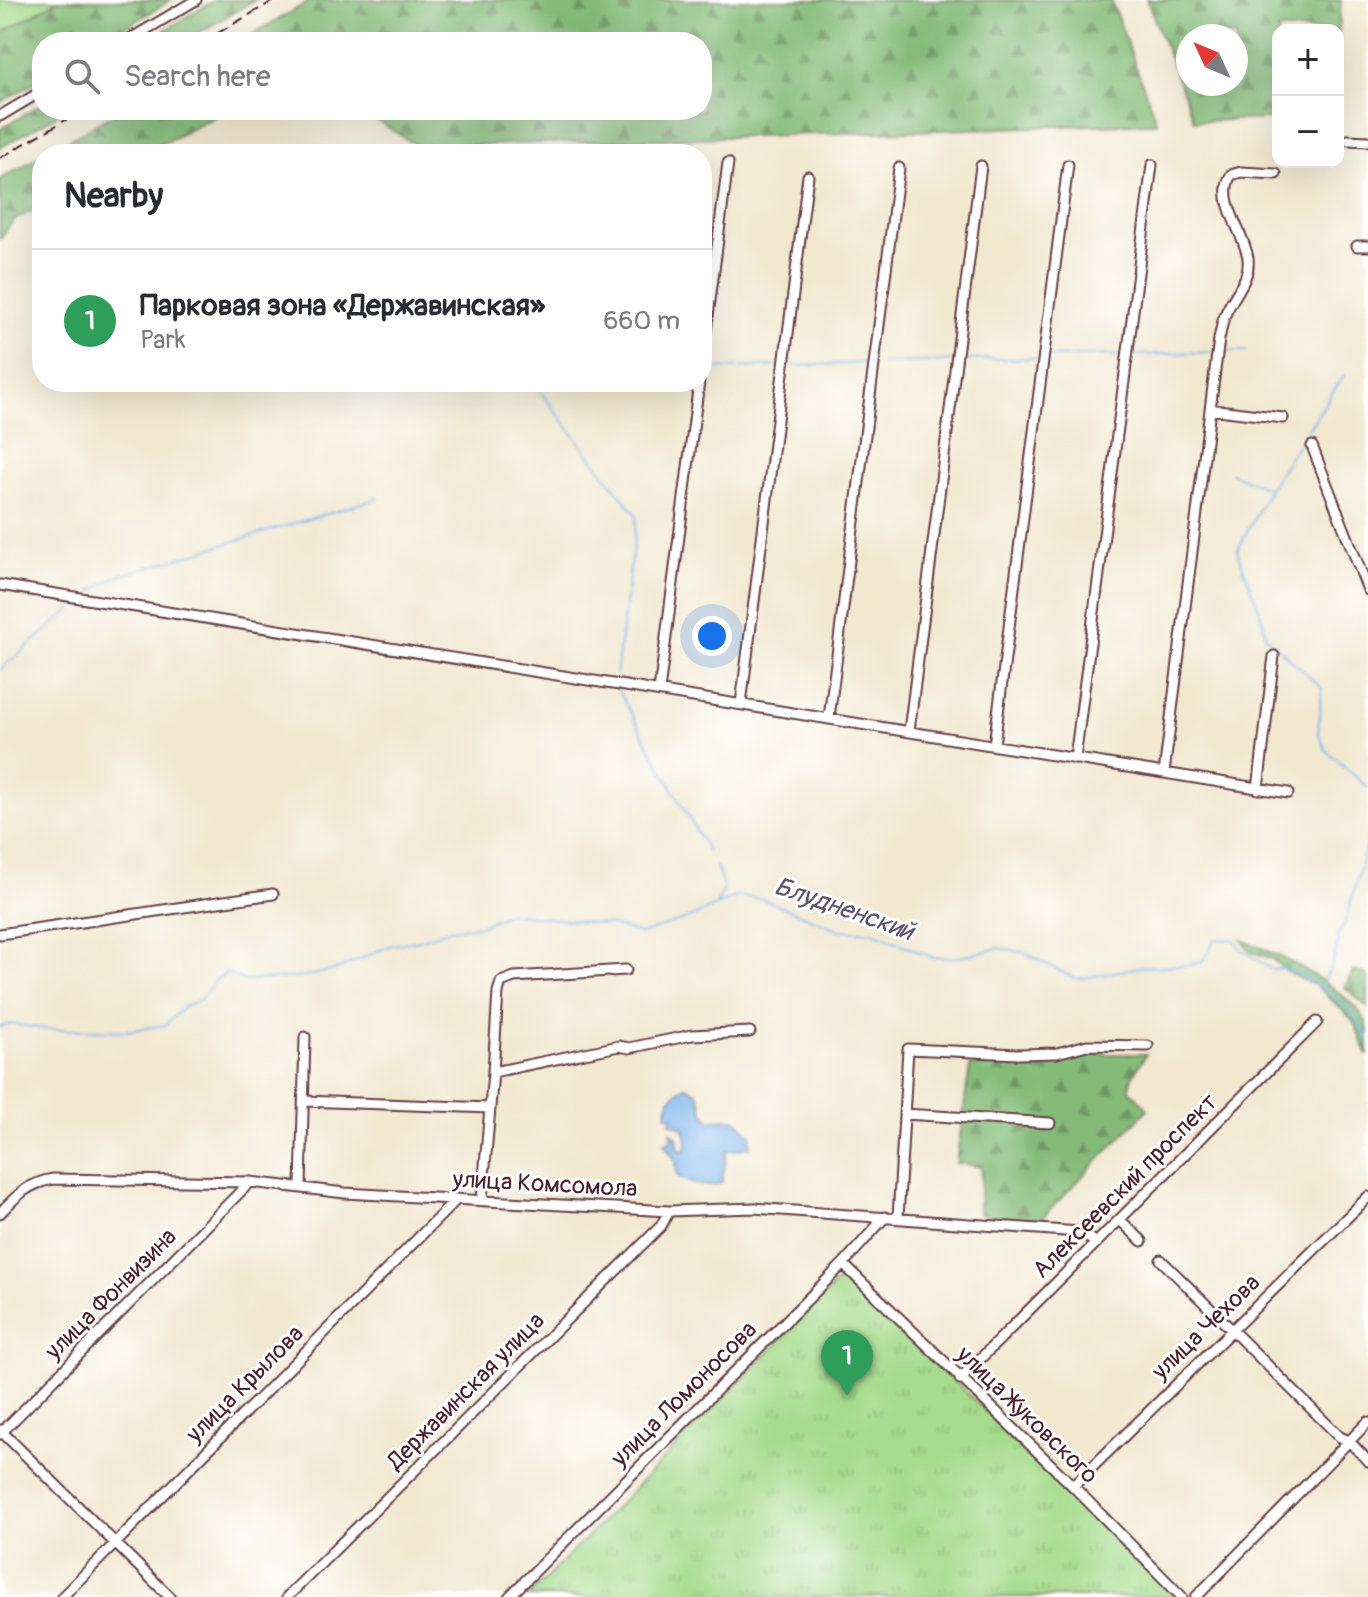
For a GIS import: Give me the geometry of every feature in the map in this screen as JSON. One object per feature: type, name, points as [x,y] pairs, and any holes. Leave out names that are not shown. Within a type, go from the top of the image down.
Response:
[{"type":"street","points":[[142,32],[196,0]]},
{"type":"street","points":[[0,116],[32,97]]},
{"type":"street","points":[[1348,140],[1368,141]]},
{"type":"street","points":[[712,285],[728,163]]},
{"type":"street","points":[[994,745],[1068,165]]},
{"type":"street","points":[[1075,759],[1152,165]]},
{"type":"street","points":[[909,731],[981,166]]},
{"type":"street","points":[[829,718],[899,168]]},
{"type":"street","points":[[1164,773],[1219,339],[1225,314],[1247,275],[1249,262],[1225,185],[1231,175],[1241,172],[1276,174]]},
{"type":"street","points":[[741,704],[808,176]]},
{"type":"street","points":[[659,691],[698,392]]},
{"type":"street","points":[[1210,409],[1283,418]]},
{"type":"street","points":[[1312,446],[1368,590]]},
{"type":"street","points":[[0,585],[1288,793]]},
{"type":"street","points":[[1258,789],[1274,656]]},
{"type":"street","points":[[0,934],[273,894]]},
{"type":"street","points":[[482,1200],[501,982],[514,977],[626,970]]},
{"type":"street","name":"Алексеевский проспект","points":[[960,1379],[1317,1022]]},
{"type":"street","points":[[493,1072],[619,1046],[629,1048],[692,1035],[750,1032]]},
{"type":"street","points":[[301,1187],[305,1037]]},
{"type":"street","points":[[898,1218],[908,1049],[1018,1054],[1057,1053],[1087,1045],[1148,1046]]},
{"type":"street","points":[[304,1101],[490,1108]]},
{"type":"street","points":[[904,1114],[1050,1123]]},
{"type":"street","name":"улица Комсомола","points":[[0,1213],[22,1190],[36,1182],[53,1179],[250,1182],[345,1193],[669,1211],[754,1208],[885,1217],[1079,1232],[1095,1242]]},
{"type":"street","name":"улица Фонвизина","points":[[1,1432],[250,1182]]},
{"type":"street","name":"улица Чехова","points":[[1073,1486],[1368,1197]]},
{"type":"street","name":"улица Крылова","points":[[62,1597],[457,1199]]},
{"type":"street","name":"Державинская улица","points":[[287,1597],[661,1226],[669,1211]]},
{"type":"street","name":"улица Ломоносова","points":[[509,1597],[843,1264],[885,1217]]},
{"type":"street","points":[[1120,1220],[1142,1241]]},
{"type":"street","points":[[1161,1260],[1368,1461]]},
{"type":"street","name":"улица Жуковского","points":[[843,1264],[1073,1486],[1182,1597]]},
{"type":"street","points":[[1196,1597],[1368,1422]]},
{"type":"street","points":[[1,1432],[170,1597]]},
{"type":"green space","points":[[0,0],[59,0],[0,34]]},
{"type":"green space","points":[[59,0],[171,0],[118,32],[32,32],[32,84],[0,103],[0,34]]},
{"type":"green space","points":[[215,0],[255,0],[200,32],[162,32]]},
{"type":"green space","points":[[312,0],[1111,0],[1157,123],[511,144],[414,144],[376,120],[712,120],[712,32],[256,32]]},
{"type":"green space","points":[[1147,0],[1341,0],[1339,24],[1272,24],[1272,119],[1194,121],[1184,96],[1248,96],[1248,24],[1176,24],[1176,75]]},
{"type":"green space","points":[[32,110],[32,120],[48,120],[0,148],[0,129]]},
{"type":"green space","points":[[104,120],[208,120],[162,144],[62,144]]},
{"type":"green space","points":[[32,161],[32,211],[14,220],[0,239],[0,179]]},
{"type":"green space","points":[[1242,940],[1312,974],[1347,999],[1367,1024],[1368,1056],[1353,1020],[1317,986],[1289,973],[1271,958],[1251,952]]},
{"type":"green space","points":[[1353,971],[1368,975],[1368,1008],[1345,987]]},
{"type":"green space","points":[[1084,1054],[1146,1054],[1131,1079],[1130,1090],[1148,1109],[1037,1223],[979,1214],[982,1167],[956,1163],[970,1066]]},
{"type":"green space","points":[[845,1274],[1175,1597],[528,1597]]},
{"type":"water","points":[[685,1086],[700,1096],[703,1110],[710,1120],[735,1119],[751,1135],[750,1147],[727,1151],[722,1182],[711,1186],[699,1185],[677,1175],[676,1161],[664,1143],[671,1141],[671,1132],[677,1137],[679,1150],[685,1151],[687,1139],[683,1127],[671,1123],[672,1116],[666,1115],[670,1099]]},
{"type":"waterway","points":[[1226,351],[1247,351]]},
{"type":"waterway","points":[[1133,355],[1211,352]]},
{"type":"waterway","points":[[1051,357],[1119,355]]},
{"type":"waterway","points":[[964,360],[1037,358]]},
{"type":"waterway","points":[[881,363],[951,361]]},
{"type":"waterway","points":[[792,366],[868,363]]},
{"type":"waterway","points":[[712,369],[778,366]]},
{"type":"waterway","points":[[1270,487],[1344,375]]},
{"type":"waterway","points":[[541,392],[637,516],[616,675]]},
{"type":"waterway","points":[[1231,473],[1269,489],[1237,551],[1262,617],[1266,637],[1322,688],[1318,733],[1326,750],[1368,788]]},
{"type":"waterway","points":[[91,592],[115,577],[379,498]]},
{"type":"waterway","points":[[0,670],[77,604]]},
{"type":"waterway","points":[[618,690],[708,852]]},
{"type":"waterway","points":[[1322,985],[1339,941],[1337,937],[1345,923],[1368,839]]},
{"type":"waterway","points":[[716,866],[724,890],[716,905]]},
{"type":"waterway","name":"Блудненский","points":[[0,1027],[11,1024],[45,1029],[127,1031],[165,1025],[185,1006],[200,1000],[216,979],[227,973],[245,981],[304,977],[339,969],[391,945],[416,941],[450,929],[480,926],[508,913],[610,925],[640,934],[684,920],[738,896],[763,899],[840,930],[873,932],[934,958],[960,957],[998,948],[1026,953],[1073,978],[1140,967],[1202,962],[1215,939],[1235,940],[1240,948],[1273,970],[1283,968],[1333,995],[1352,1014],[1368,1039]]},
{"type":"railway","points":[[219,32],[275,0]]},
{"type":"railway","points":[[0,158],[66,120]]},
{"type":"place","name":"Парковая зона «Державинская»","points":[[847,1396]]}]
